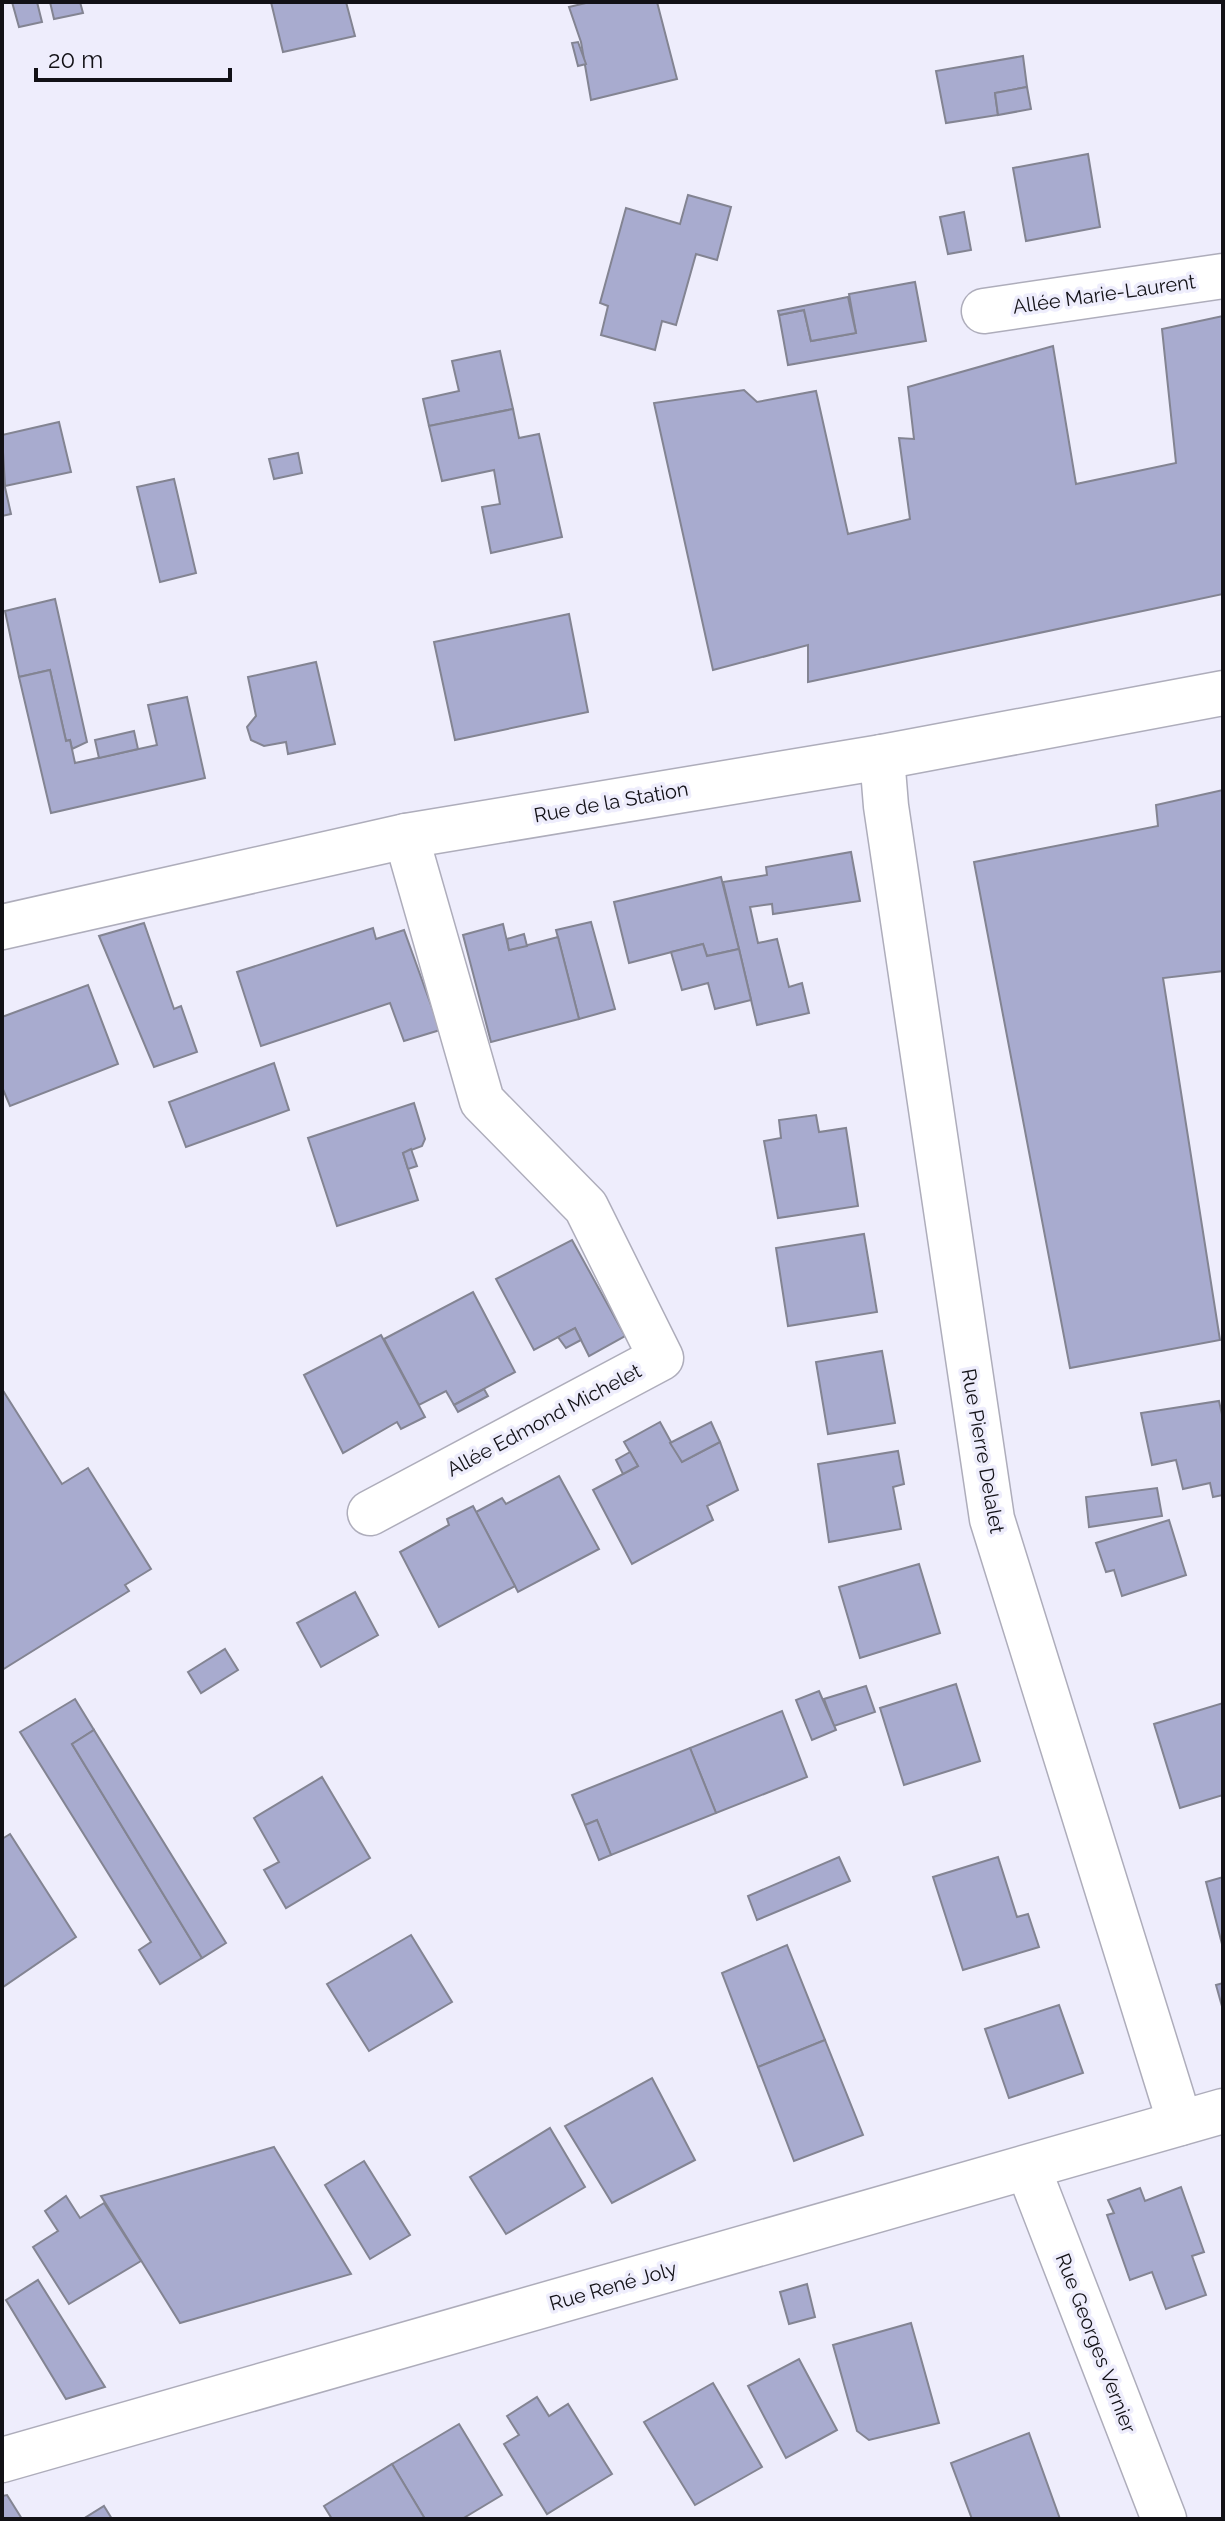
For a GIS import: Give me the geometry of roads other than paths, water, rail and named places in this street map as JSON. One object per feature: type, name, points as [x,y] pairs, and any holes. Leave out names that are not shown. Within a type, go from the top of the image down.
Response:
[{"type":"street","name":"Allée Marie-Laurent","points":[[984,311],[1223,276]]},
{"type":"street","name":"Rue de la Station","points":[[2,927],[406,836],[882,757],[1223,693]]},
{"type":"street","name":"Rue Pierre Delalet","points":[[882,757],[886,806],[992,1519],[1180,2123]]},
{"type":"street","name":"Allée Edmond Michelet","points":[[370,1513],[661,1358],[586,1207],[482,1101],[406,836]]},
{"type":"street","name":"Rue René Joly","points":[[2,2460],[1223,2111]]},
{"type":"street","name":"Rue Georges Vernier","points":[[1028,2168],[1164,2519]]}]
